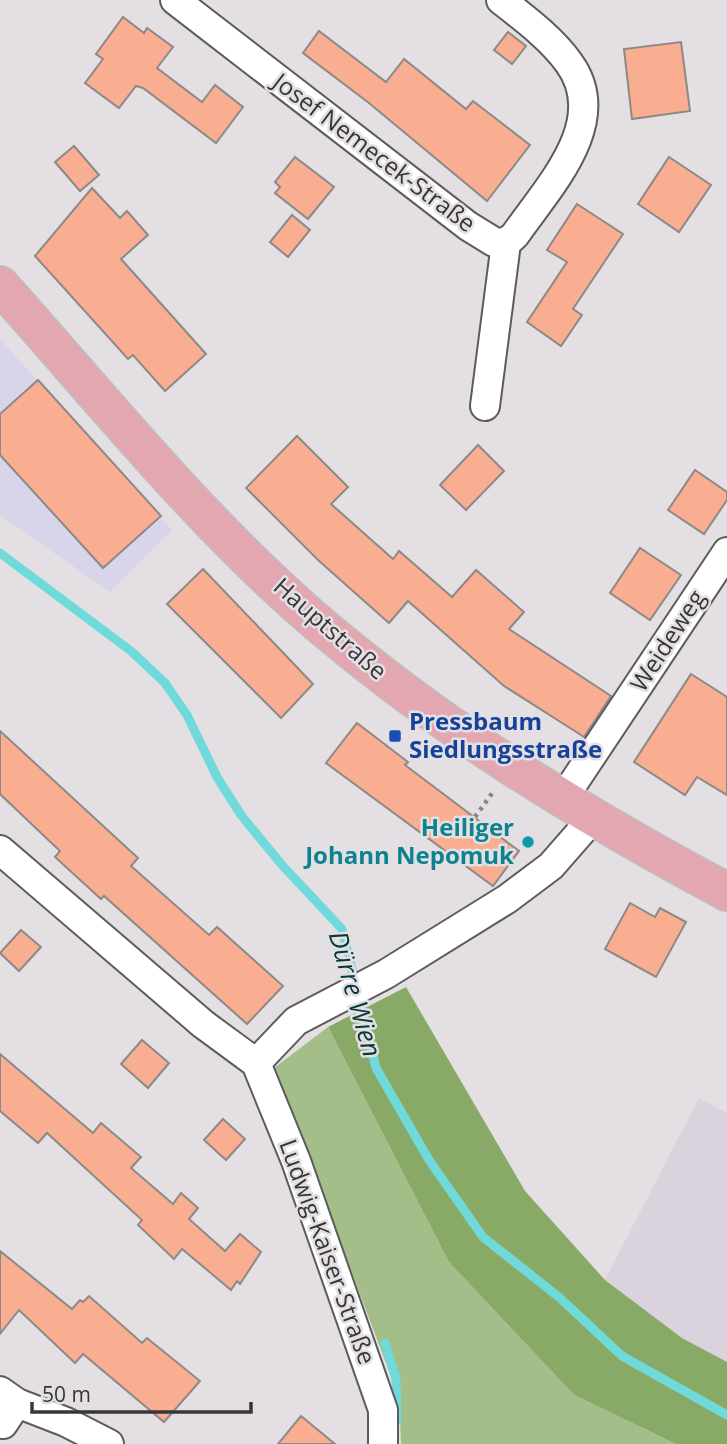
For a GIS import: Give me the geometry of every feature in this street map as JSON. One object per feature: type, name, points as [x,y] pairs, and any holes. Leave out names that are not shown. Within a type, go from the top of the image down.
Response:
[{"type":"main road","name":"Hauptstraße","points":[[0,285],[226,535],[311,617],[422,708],[562,800],[727,892]]},
{"type":"street","name":"Josef Nemecek-Straße","points":[[175,0],[468,226],[494,242],[506,243],[515,236],[578,139],[585,116],[577,76],[568,60],[501,0]]},
{"type":"street","points":[[485,405],[506,243]]},
{"type":"street","name":"Weideweg","points":[[562,800],[727,552]]},
{"type":"street","points":[[0,850],[203,1024],[256,1063],[296,1021],[386,974],[507,899],[551,866],[593,818]]},
{"type":"street","name":"Ludwig-Kaiser-Straße","points":[[256,1063],[296,1161],[383,1410],[383,1444]]},
{"type":"street","points":[[7,1406],[66,1422],[109,1444]]},
{"type":"path","points":[[475,817],[493,792]]},
{"type":"shaded area","points":[[0,339],[172,530],[110,592],[0,515]]},
{"type":"shaded area","points":[[699,1098],[727,1113],[727,1362],[682,1338],[605,1280]]},
{"type":"green space","points":[[406,987],[525,1191],[605,1280],[682,1338],[727,1362],[727,1444],[676,1444],[574,1395],[449,1262],[328,1027]]},
{"type":"green space","points":[[328,1027],[449,1262],[574,1395],[676,1444],[401,1444],[399,1397],[274,1068]]},
{"type":"building","points":[[123,17],[144,33],[147,28],[173,47],[157,68],[202,102],[215,85],[243,107],[216,143],[143,88],[136,86],[119,108],[85,83],[103,59],[96,54]]},
{"type":"building","points":[[319,31],[386,82],[404,59],[466,109],[473,101],[530,145],[487,201],[369,103],[303,53]]},
{"type":"building","points":[[508,32],[526,46],[512,64],[494,50]]},
{"type":"building","points":[[681,42],[690,111],[632,119],[624,49]]},
{"type":"building","points":[[74,146],[99,175],[80,191],[55,162]]},
{"type":"building","points":[[295,157],[334,187],[308,219],[275,193],[280,187],[275,182]]},
{"type":"building","points":[[669,157],[711,185],[679,232],[638,204]]},
{"type":"building","points":[[92,188],[120,218],[127,211],[148,235],[121,259],[206,354],[165,391],[133,355],[128,359],[35,256]]},
{"type":"building","points":[[577,204],[623,234],[573,309],[582,315],[561,346],[527,322],[567,262],[547,250]]},
{"type":"building","points":[[292,215],[310,230],[288,257],[270,242]]},
{"type":"building","points":[[38,380],[161,516],[103,568],[0,455],[0,414]]},
{"type":"building","points":[[297,436],[348,487],[331,504],[393,559],[399,551],[452,597],[476,570],[524,612],[509,629],[611,696],[584,737],[504,686],[408,601],[389,623],[318,560],[246,488]]},
{"type":"building","points":[[478,445],[504,471],[466,510],[440,485]]},
{"type":"building","points":[[695,470],[727,492],[727,500],[704,534],[668,510]]},
{"type":"building","points":[[640,548],[681,575],[650,620],[610,593]]},
{"type":"building","points":[[203,569],[313,684],[281,718],[167,604]]},
{"type":"building","points":[[691,674],[727,697],[727,795],[697,777],[685,795],[634,762]]},
{"type":"building","points":[[357,723],[408,762],[405,765],[519,851],[493,886],[326,763]]},
{"type":"building","points":[[0,731],[138,858],[131,866],[209,935],[217,927],[283,986],[247,1024],[104,896],[101,899],[55,857],[60,851],[0,794]]},
{"type":"building","points":[[630,903],[655,917],[660,908],[686,922],[656,977],[605,949]]},
{"type":"building","points":[[21,930],[41,947],[19,971],[0,953]]},
{"type":"building","points":[[142,1040],[169,1063],[148,1088],[121,1064]]},
{"type":"building","points":[[0,1054],[93,1133],[101,1123],[141,1157],[131,1168],[173,1204],[181,1193],[198,1208],[189,1219],[225,1251],[240,1234],[261,1252],[240,1284],[237,1281],[231,1290],[182,1249],[174,1259],[138,1225],[142,1220],[47,1133],[38,1143],[0,1111]]},
{"type":"building","points":[[223,1119],[245,1139],[226,1160],[204,1140]]},
{"type":"building","points":[[0,1251],[72,1309],[80,1300],[83,1302],[89,1296],[142,1343],[147,1338],[200,1381],[164,1422],[83,1354],[75,1363],[19,1310],[0,1334]]},
{"type":"building","points":[[301,1416],[335,1444],[278,1444]]},
{"type":"waterway","name":"Dürre Wien","points":[[0,553],[131,651],[165,683],[187,715],[217,777],[241,815],[282,865],[342,929],[376,1068],[429,1160],[483,1237],[560,1298],[622,1356],[727,1415]]},
{"type":"waterway","points":[[385,1343],[396,1379],[397,1421]]},
{"type":"place","name":"Pressbaum Siedlungsstraße","points":[[395,736]]},
{"type":"place","name":"Heiliger Johann Nepomuk","points":[[528,842]]}]
